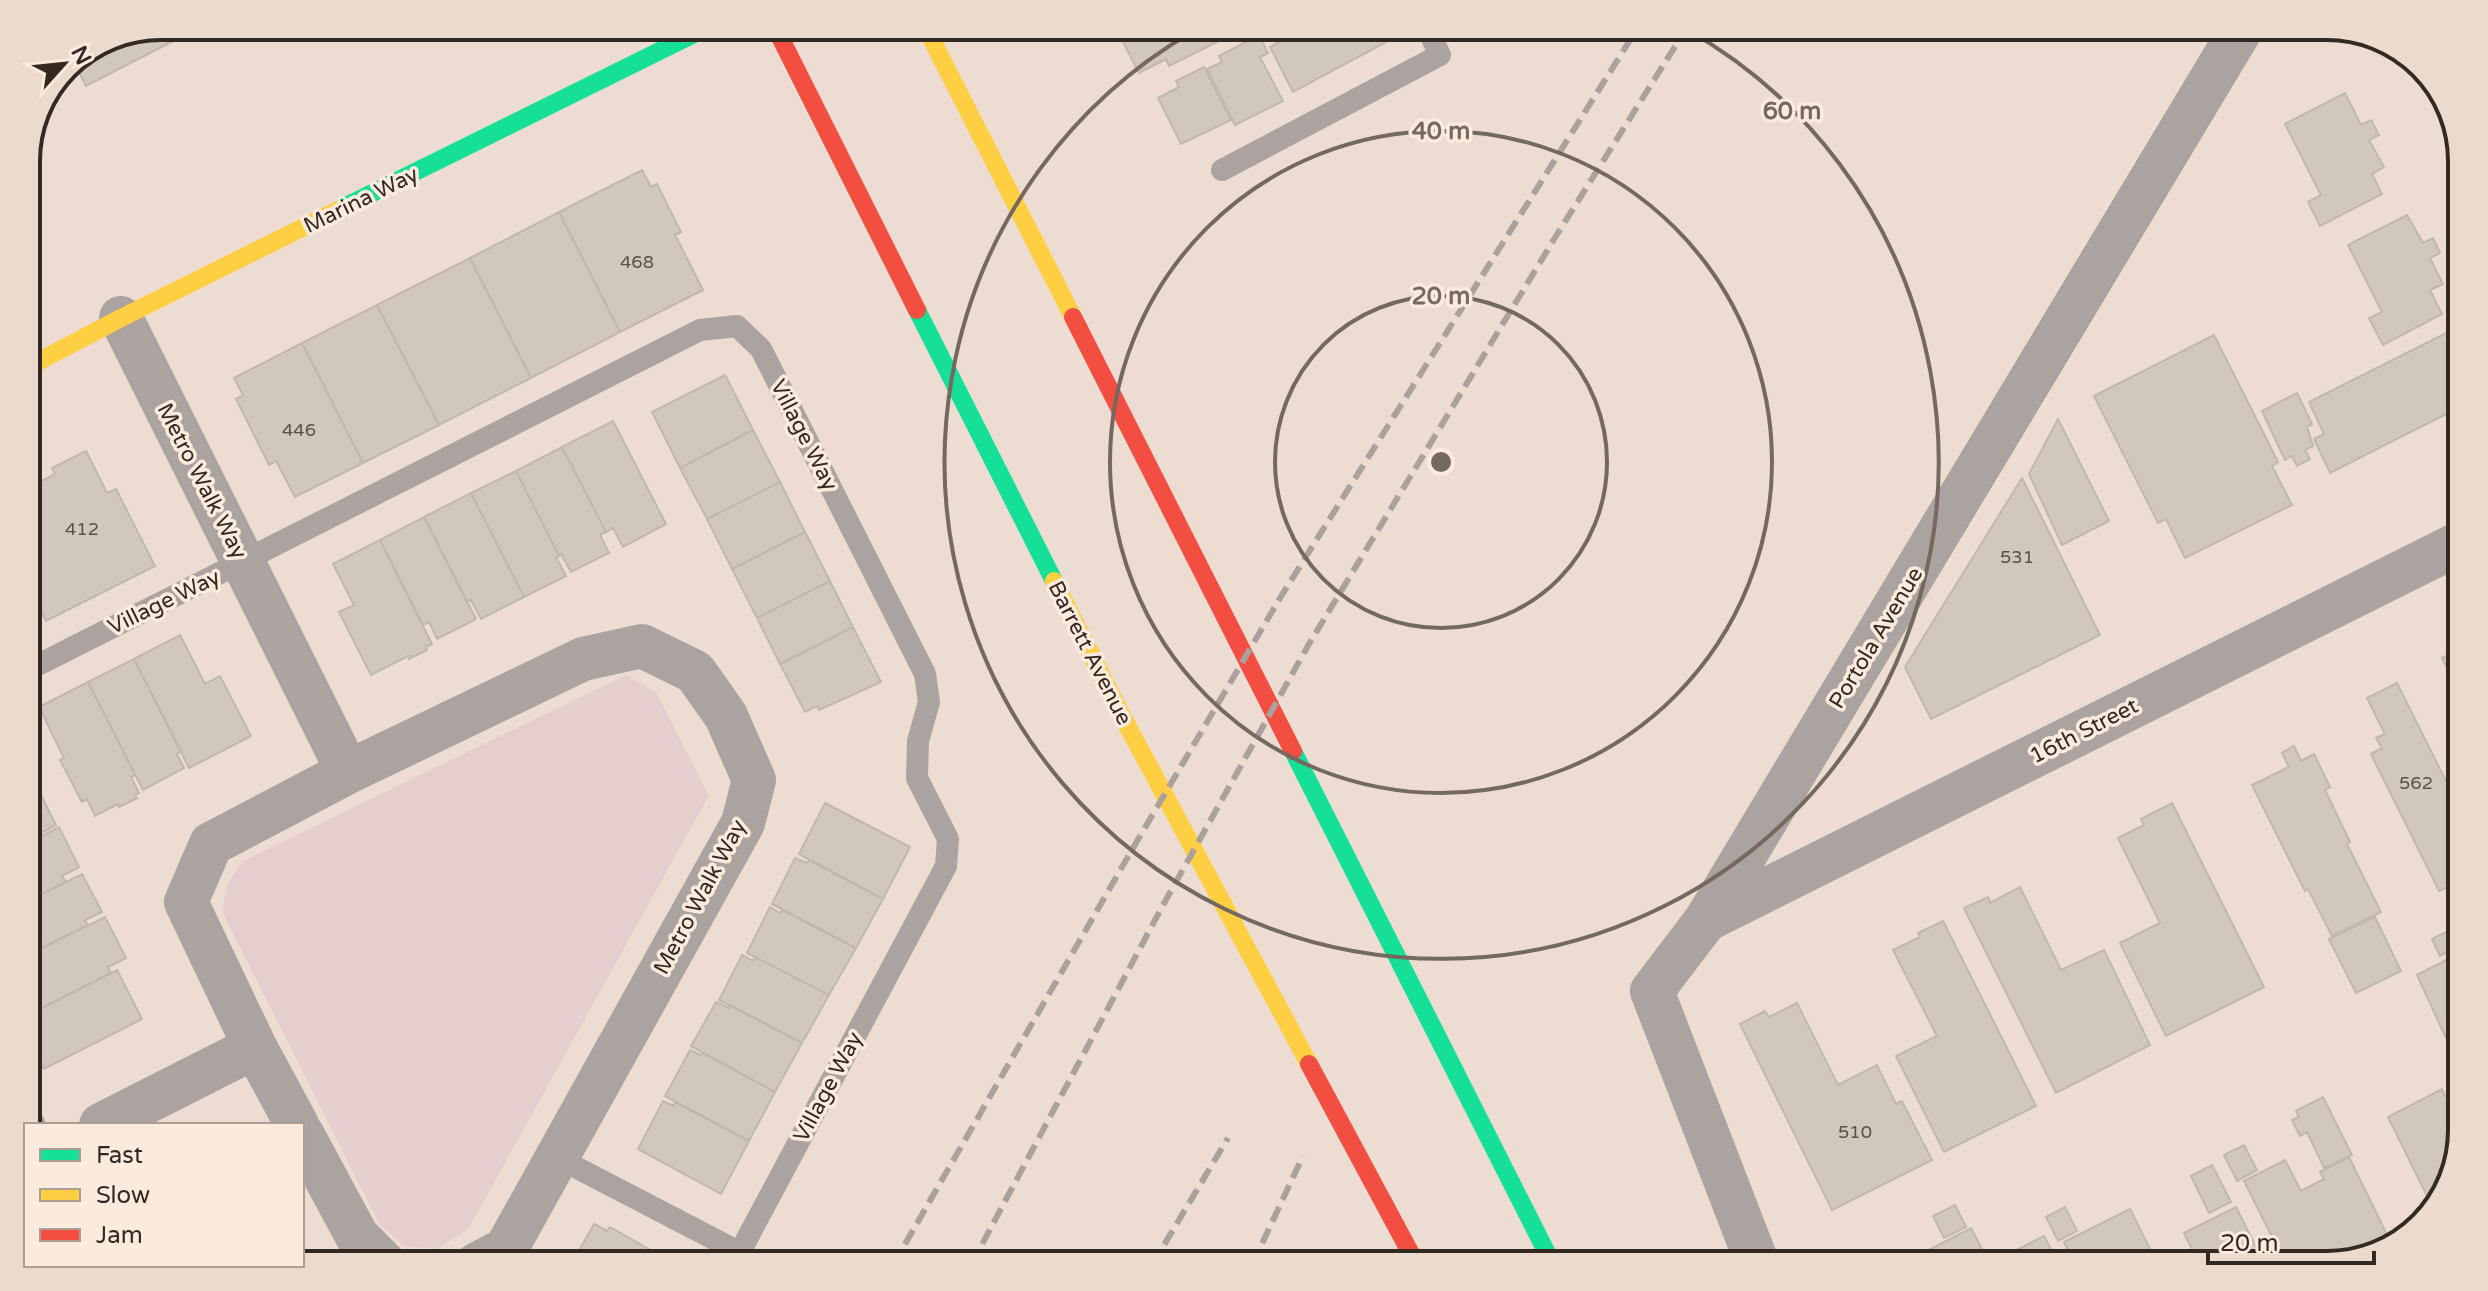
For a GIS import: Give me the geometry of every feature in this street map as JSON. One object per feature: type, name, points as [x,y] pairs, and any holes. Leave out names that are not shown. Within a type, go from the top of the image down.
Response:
[{"type":"main road","name":"Marina Way","points":[[40,361],[682,40]]},
{"type":"main road","name":"Barrett Avenue","points":[[782,40],[1120,712],[1409,1251]]},
{"type":"main road","points":[[932,40],[1546,1251]]},
{"type":"street","name":"Portola Avenue","points":[[1753,1251],[1652,991],[1706,920],[2235,40]]},
{"type":"street","name":"Metro Walk Way","points":[[121,318],[348,772]]},
{"type":"street","name":"16th Street","points":[[1706,920],[2448,549]]},
{"type":"street","name":"Metro Walk Way","points":[[296,1123],[255,1047],[186,902],[211,844],[348,772],[583,659],[642,646],[695,672],[726,716],[754,780],[743,823],[558,1158],[502,1251]]},
{"type":"street","points":[[105,1123],[255,1047]]},
{"type":"street","points":[[304,1138],[357,1236],[372,1251]]},
{"type":"lane","points":[[1222,170],[1440,55],[1433,40]]},
{"type":"lane","name":"Village Way","points":[[40,664],[700,330],[737,326],[761,349],[925,674],[929,702],[918,741],[917,778],[948,839],[946,866],[740,1251]]},
{"type":"lane","points":[[558,1158],[722,1251]]},
{"type":"shaded area","points":[[626,675],[656,692],[709,795],[469,1228],[438,1249],[404,1246],[380,1225],[222,911],[227,884],[243,861]]},
{"type":"building","points":[[175,40],[104,77],[104,55],[122,46],[145,41]]},
{"type":"building","points":[[1122,40],[1221,40],[1169,66],[1166,59],[1139,73]]},
{"type":"building","points":[[1249,40],[1262,40],[1268,53],[1260,57],[1283,101],[1235,125],[1207,69],[1222,62],[1219,56]]},
{"type":"building","points":[[1283,40],[1388,41],[1293,92],[1270,47]]},
{"type":"building","points":[[1204,67],[1231,120],[1181,144],[1158,98],[1179,87],[1176,81]]},
{"type":"building","points":[[2345,93],[2361,125],[2371,120],[2379,135],[2369,140],[2384,167],[2372,174],[2382,194],[2320,226],[2308,202],[2321,195],[2285,124]]},
{"type":"building","points":[[642,170],[651,187],[657,184],[681,232],[675,235],[703,290],[620,332],[559,212]]},
{"type":"building","points":[[559,212],[620,332],[531,378],[470,258]]},
{"type":"building","points":[[2407,215],[2423,243],[2433,238],[2440,253],[2430,258],[2443,284],[2430,290],[2442,314],[2383,345],[2369,318],[2382,312],[2348,245]]},
{"type":"building","points":[[470,258],[531,378],[439,425],[377,305]]},
{"type":"building","points":[[377,305],[439,425],[363,463],[302,343]]},
{"type":"building","points":[[2448,332],[2448,413],[2330,473],[2314,439],[2324,434],[2309,402]]},
{"type":"building","points":[[2214,335],[2278,462],[2272,466],[2292,505],[2185,558],[2166,519],[2158,523],[2094,396]]},
{"type":"building","points":[[302,343],[363,463],[295,497],[276,461],[269,465],[236,399],[243,395],[234,378]]},
{"type":"building","points":[[725,375],[753,430],[680,468],[652,412]]},
{"type":"building","points":[[2297,393],[2312,424],[2307,427],[2313,446],[2305,450],[2310,459],[2297,466],[2292,456],[2285,460],[2262,411]]},
{"type":"building","points":[[2058,419],[2109,521],[2062,545],[2029,474]]},
{"type":"building","points":[[613,421],[666,524],[623,547],[613,528],[606,532],[562,447]]},
{"type":"building","points":[[753,430],[780,482],[707,519],[680,468]]},
{"type":"building","points":[[562,447],[606,532],[600,535],[609,553],[571,572],[561,554],[559,556],[516,471]]},
{"type":"building","points":[[86,451],[107,493],[116,489],[155,566],[46,621],[40,609],[40,482],[55,474],[52,468]]},
{"type":"building","points":[[516,471],[566,576],[524,597],[471,493]]},
{"type":"building","points":[[2022,478],[2100,635],[1931,719],[1905,667]]},
{"type":"building","points":[[780,482],[805,532],[732,569],[707,519]]},
{"type":"building","points":[[471,493],[524,597],[481,619],[471,600],[467,602],[424,517]]},
{"type":"building","points":[[424,517],[476,619],[437,639],[429,622],[423,625],[380,540]]},
{"type":"building","points":[[805,532],[830,581],[757,618],[732,569]]},
{"type":"building","points":[[380,540],[432,644],[426,647],[427,650],[371,675],[339,612],[354,605],[333,564]]},
{"type":"building","points":[[830,581],[853,627],[780,664],[757,618]]},
{"type":"building","points":[[853,627],[881,682],[819,710],[817,706],[805,712],[780,664]]},
{"type":"building","points":[[180,635],[205,684],[220,676],[251,736],[189,768],[134,659]]},
{"type":"building","points":[[2448,655],[2448,670],[2442,658]]},
{"type":"building","points":[[134,659],[181,751],[177,754],[184,768],[143,790],[88,682]]},
{"type":"building","points":[[88,682],[135,775],[131,777],[139,793],[135,795],[137,798],[95,816],[87,799],[82,802],[60,760],[64,758],[40,706]]},
{"type":"building","points":[[2397,683],[2448,785],[2448,887],[2439,891],[2371,754],[2382,748],[2376,738],[2385,734],[2367,698]]},
{"type":"building","points":[[2294,746],[2301,761],[2314,754],[2330,787],[2325,790],[2350,842],[2347,844],[2381,912],[2332,936],[2308,889],[2305,891],[2252,785],[2289,767],[2282,753]]},
{"type":"building","points":[[40,793],[56,825],[41,833],[40,837]]},
{"type":"building","points":[[825,803],[910,847],[883,899],[799,854]]},
{"type":"building","points":[[2172,803],[2264,987],[2166,1036],[2120,943],[2160,923],[2118,838],[2144,825],[2141,819]]},
{"type":"building","points":[[59,827],[79,867],[62,876],[66,882],[40,895],[40,837]]},
{"type":"building","points":[[795,858],[807,863],[809,860],[883,899],[856,948],[772,904]]},
{"type":"building","points":[[82,874],[102,912],[85,920],[88,925],[40,949],[40,895]]},
{"type":"building","points":[[2020,887],[2061,970],[2104,950],[2150,1045],[2056,1093],[1964,908],[1988,897],[1990,903]]},
{"type":"building","points":[[770,907],[780,913],[782,910],[856,948],[829,995],[747,953]]},
{"type":"building","points":[[105,917],[126,958],[108,967],[111,973],[40,1009],[40,949]]},
{"type":"building","points":[[2375,917],[2401,971],[2356,993],[2329,939]]},
{"type":"building","points":[[1943,921],[2036,1106],[1944,1152],[1896,1056],[1937,1036],[1893,950]]},
{"type":"building","points":[[2448,931],[2448,952],[2440,956],[2432,939]]},
{"type":"building","points":[[742,955],[753,961],[755,957],[829,995],[802,1043],[719,1000]]},
{"type":"building","points":[[2448,959],[2448,1043],[2417,975]]},
{"type":"building","points":[[117,970],[142,1019],[44,1069],[40,1061],[40,1009]]},
{"type":"building","points":[[716,1002],[729,1008],[730,1005],[802,1043],[775,1092],[691,1046]]},
{"type":"building","points":[[1797,1003],[1838,1085],[1877,1065],[1896,1104],[1902,1101],[1932,1160],[1832,1210],[1740,1024],[1765,1011],[1769,1017]]},
{"type":"building","points":[[690,1050],[703,1053],[775,1092],[749,1141],[665,1096]]},
{"type":"building","points":[[2442,1089],[2448,1101],[2447,1146],[2436,1183],[2428,1197],[2388,1117]]},
{"type":"building","points":[[2323,1097],[2352,1155],[2324,1168],[2307,1132],[2300,1136],[2292,1120],[2299,1117],[2296,1111]]},
{"type":"building","points":[[663,1101],[674,1106],[675,1102],[749,1141],[721,1194],[638,1149]]},
{"type":"building","points":[[2244,1145],[2257,1170],[2237,1181],[2224,1155]]},
{"type":"building","points":[[2349,1157],[2387,1235],[2343,1250],[2279,1251],[2244,1181],[2285,1160],[2301,1191],[2324,1179],[2320,1172]]},
{"type":"building","points":[[2212,1165],[2231,1202],[2209,1213],[2191,1176]]},
{"type":"building","points":[[1955,1205],[1966,1227],[1944,1238],[1933,1216]]},
{"type":"building","points":[[2065,1207],[2077,1231],[2058,1241],[2046,1217]]},
{"type":"building","points":[[2236,1207],[2258,1251],[2193,1251],[2184,1233]]},
{"type":"building","points":[[2130,1209],[2151,1251],[2068,1251],[2064,1242]]},
{"type":"building","points":[[594,1224],[607,1231],[610,1227],[652,1251],[579,1251]]},
{"type":"building","points":[[1971,1228],[1983,1251],[1927,1251]]},
{"type":"building","points":[[2044,1236],[2052,1251],[2018,1251]]},
{"type":"railway","points":[[901,1251],[1280,598],[1630,40]]},
{"type":"railway","points":[[978,1251],[1162,907],[1309,644],[1556,236],[1679,40]]},
{"type":"railway","points":[[1160,1251],[1228,1138]]},
{"type":"railway","points":[[1259,1251],[1303,1156]]},
{"type":"traffic: fast","points":[[338,210],[682,40]]},
{"type":"traffic: fast","points":[[917,310],[1054,581]]},
{"type":"traffic: fast","points":[[1293,751],[1546,1251]]},
{"type":"traffic: slow","points":[[932,40],[1073,317]]},
{"type":"traffic: slow","points":[[40,361],[338,210]]},
{"type":"traffic: slow","points":[[1054,581],[1120,712],[1309,1064]]},
{"type":"traffic: jam","points":[[782,40],[917,310]]},
{"type":"traffic: jam","points":[[1073,317],[1293,751]]},
{"type":"traffic: jam","points":[[1309,1064],[1409,1251]]}]
